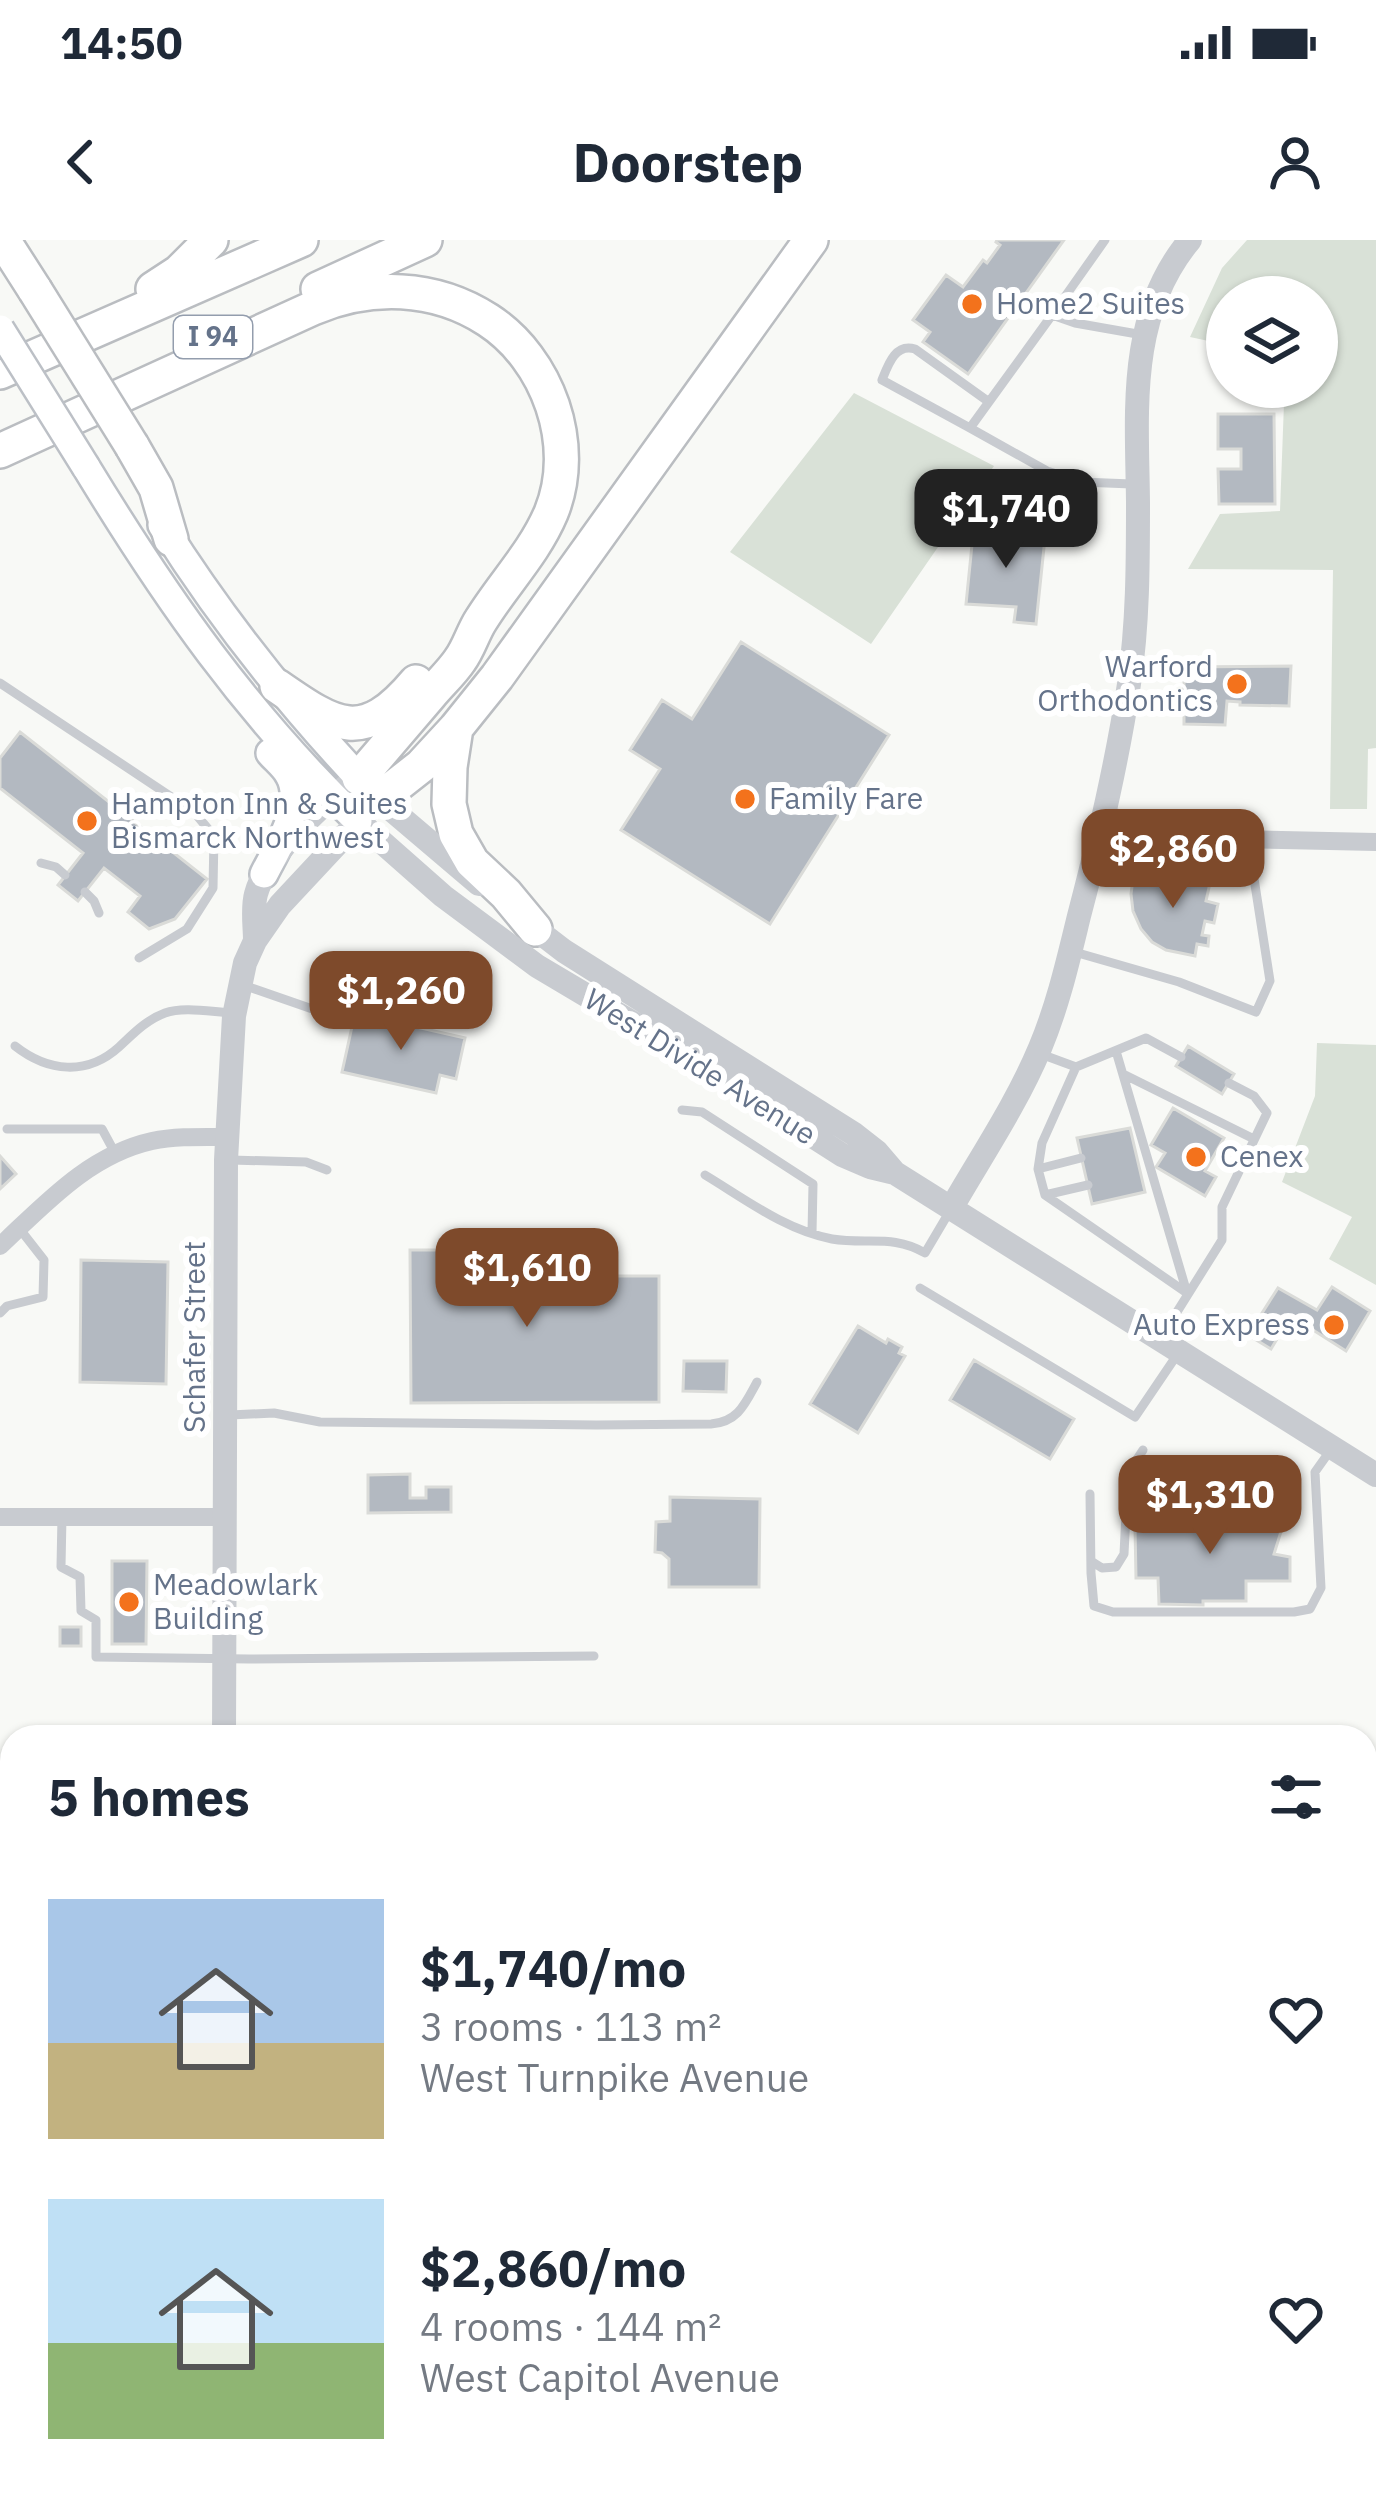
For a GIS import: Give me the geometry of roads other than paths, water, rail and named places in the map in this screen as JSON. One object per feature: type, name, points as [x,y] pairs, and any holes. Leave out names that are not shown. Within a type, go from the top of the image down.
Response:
[{"type":"highway","points":[[3,240],[28,293],[125,450],[156,488],[171,539]]},
{"type":"highway","points":[[46,352],[82,322],[161,285],[211,240]]},
{"type":"highway","name":"I 94","points":[[0,372],[302,240]]},
{"type":"highway","name":"I 94","points":[[0,434],[425,240]]},
{"type":"highway","points":[[357,799],[421,766],[456,728],[811,240]]},
{"type":"highway","points":[[0,451],[340,297],[403,292],[455,303],[500,328],[535,365],[553,408],[560,450],[557,493],[523,563],[482,619],[460,660],[357,799]]},
{"type":"highway","points":[[261,693],[328,718],[358,724],[373,720],[403,698],[451,640],[482,619]]},
{"type":"highway","points":[[456,728],[449,785],[456,834],[472,862],[535,929]]},
{"type":"main road","points":[[0,264],[28,293]]},
{"type":"main road","name":"West Divide Avenue","points":[[0,328],[182,617],[261,693],[357,799]]},
{"type":"main road","name":"West Divide Avenue","points":[[171,539],[224,620],[261,693]]},
{"type":"main road","points":[[261,693],[270,753],[291,777],[295,801],[264,874]]},
{"type":"street","points":[[952,1208],[1038,1053],[1059,994],[1106,815],[1134,642],[1138,382],[1143,335],[1167,272],[1190,240]]},
{"type":"street","points":[[264,874],[289,842],[357,799]]},
{"type":"street","name":"West Divide Avenue","points":[[357,799],[564,951],[854,1134],[895,1173],[1376,1475]]},
{"type":"street","name":"West Divide Avenue","points":[[357,799],[465,914],[537,966],[842,1155],[895,1173]]},
{"type":"street","name":"Schafer Street","points":[[224,1725],[226,1148],[235,1013],[245,963],[255,941],[357,799]]},
{"type":"street","points":[[1106,815],[1170,830],[1248,840],[1376,842]]},
{"type":"street","name":"Schafer Street","points":[[255,941],[255,897],[264,874]]},
{"type":"street","points":[[0,1246],[86,1169],[116,1153],[166,1138],[226,1148]]},
{"type":"street","points":[[0,1517],[226,1517]]},
{"type":"lane","points":[[970,428],[1105,240]]},
{"type":"lane","points":[[1052,315],[1143,335]]},
{"type":"lane","points":[[989,402],[907,347],[890,360],[882,380],[1047,471],[1081,482],[1138,484]]},
{"type":"lane","points":[[0,683],[194,812],[214,836],[213,888],[187,928],[139,958]]},
{"type":"lane","points":[[1070,951],[1179,982],[1256,1012],[1270,981],[1248,840]]},
{"type":"lane","points":[[40,863],[65,875]]},
{"type":"lane","points":[[85,892],[99,913]]},
{"type":"lane","points":[[241,984],[321,1012]]},
{"type":"lane","points":[[15,1046],[52,1066],[87,1067],[169,1011],[235,1013]]},
{"type":"lane","points":[[1038,1053],[1076,1067],[1146,1038],[1181,1057]]},
{"type":"lane","points":[[1116,1052],[1145,1171],[1187,1293]]},
{"type":"lane","points":[[1076,1067],[1042,1143],[1038,1169],[1045,1195],[1187,1293]]},
{"type":"lane","points":[[1123,1074],[1254,1139]]},
{"type":"lane","points":[[920,1288],[1136,1417],[1170,1345],[1187,1293],[1222,1240],[1222,1207],[1267,1113],[1254,1096],[1229,1083]]},
{"type":"lane","points":[[682,1110],[701,1112],[813,1184],[812,1233]]},
{"type":"lane","points":[[7,1130],[102,1129],[116,1153]]},
{"type":"lane","points":[[226,1148],[327,1170]]},
{"type":"lane","points":[[1038,1169],[1082,1158]]},
{"type":"lane","points":[[705,1175],[790,1226],[834,1239],[907,1243],[925,1252],[952,1208]]},
{"type":"lane","points":[[1045,1195],[1088,1185]]},
{"type":"lane","points":[[0,1313],[7,1306],[43,1297],[44,1260],[19,1228]]},
{"type":"lane","points":[[225,1415],[274,1413],[320,1422],[711,1424],[739,1414],[758,1382]]},
{"type":"lane","points":[[1090,1494],[1094,1606],[1113,1612],[1310,1609],[1321,1588],[1316,1472],[1332,1448]]},
{"type":"lane","points":[[1090,1560],[1102,1568],[1116,1567],[1124,1554],[1128,1473],[1143,1450]]},
{"type":"lane","points":[[62,1516],[61,1567],[80,1576],[81,1611],[96,1620],[96,1657],[594,1656]]},
{"type":"place","name":"Home2 Suites","points":[[972,304]]},
{"type":"place","name":"Warford Orthodontics","points":[[1237,684]]},
{"type":"place","name":"Family Fare","points":[[745,799]]},
{"type":"place","name":"Hampton Inn & Suites Bismarck Northwest","points":[[87,821]]},
{"type":"place","name":"Cenex","points":[[1196,1157]]},
{"type":"place","name":"Auto Express","points":[[1334,1325]]},
{"type":"place","name":"Meadowlark Building","points":[[129,1602]]}]
